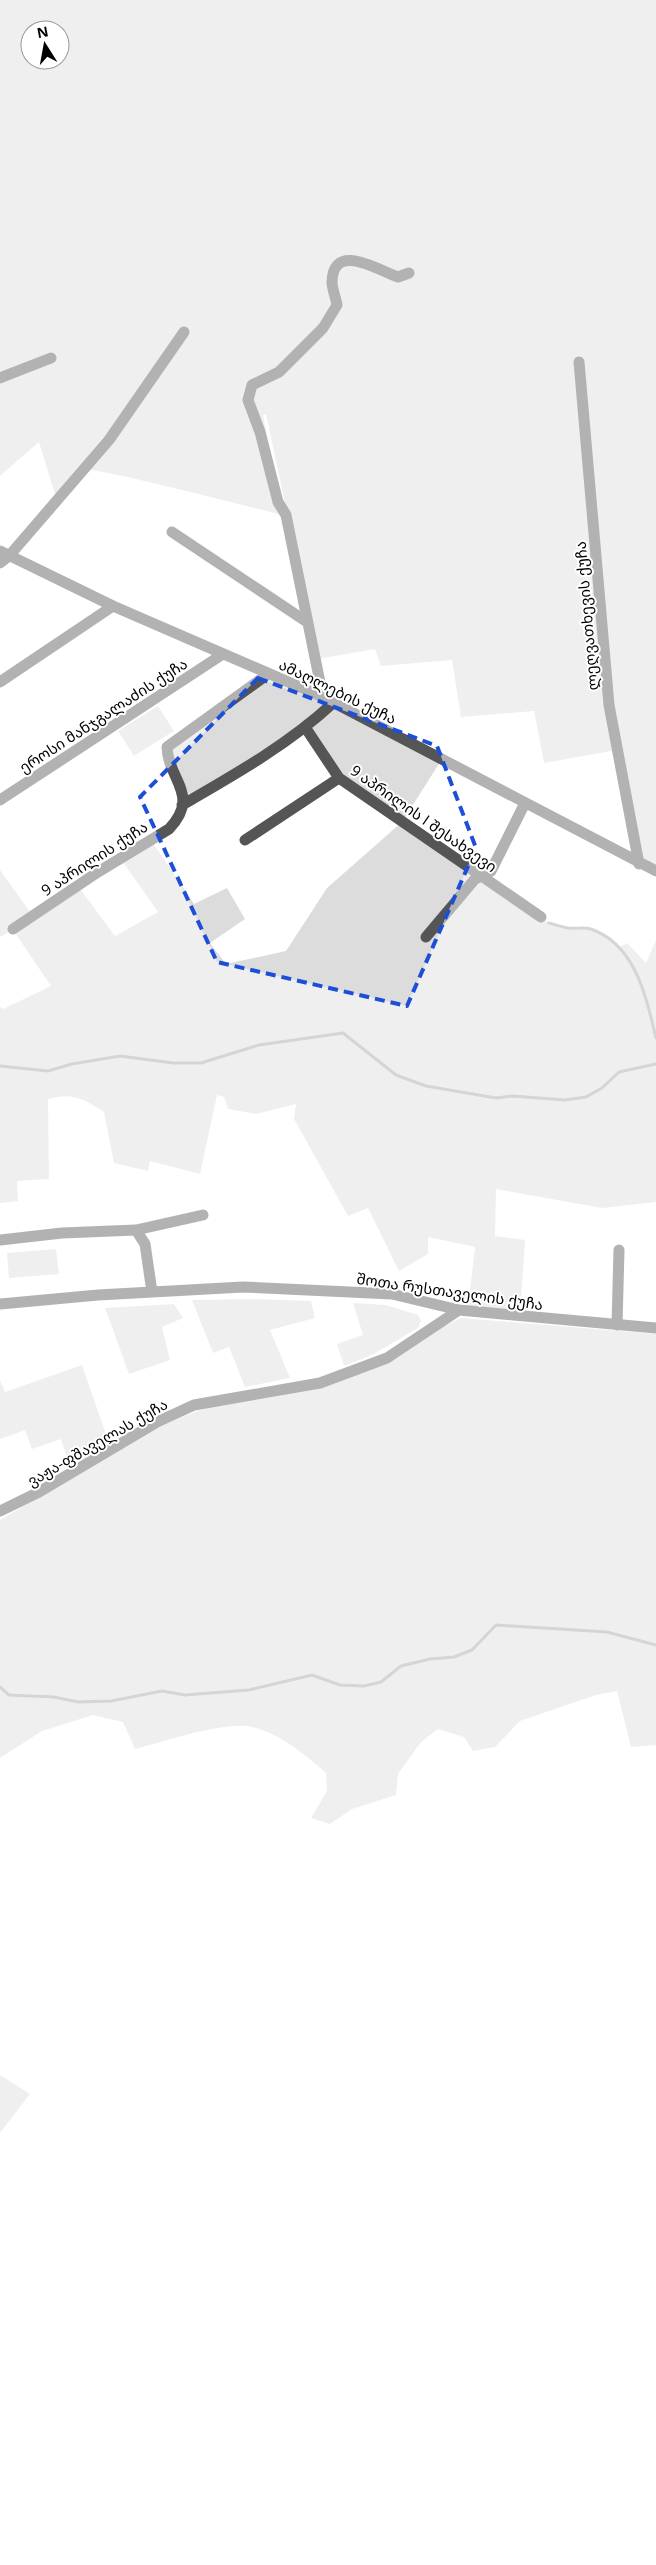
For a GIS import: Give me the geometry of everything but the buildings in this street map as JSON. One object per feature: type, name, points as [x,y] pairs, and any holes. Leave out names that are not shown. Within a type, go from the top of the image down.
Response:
[{"type":"street","points":[[182,805],[305,728],[328,700],[306,622],[286,515],[278,502],[260,432],[248,400],[252,385],[279,372],[323,328],[337,305],[332,284],[334,270],[340,263],[353,259],[398,277],[409,273]]},
{"type":"street","points":[[0,564],[5,554],[109,440],[184,332]]},
{"type":"street","points":[[0,378],[51,358]]},
{"type":"street","name":"ლეღვათხევის ქუჩა","points":[[579,362],[609,705],[639,864]]},
{"type":"street","points":[[172,532],[306,622]]},
{"type":"street","name":"ამაღლების ქუჩა","points":[[5,554],[113,606],[328,700],[639,864],[656,871]]},
{"type":"street","points":[[0,682],[113,606]]},
{"type":"street","name":"ეროსი მანჯგალაძის ქუჩა","points":[[0,800],[223,654]]},
{"type":"street","points":[[182,805],[183,791],[167,747],[268,674]]},
{"type":"street","name":"9 აპრილის I შესახვევი","points":[[305,728],[338,778],[541,917]]},
{"type":"street","points":[[246,840],[338,778]]},
{"type":"street","points":[[426,937],[475,879],[491,872],[525,803]]},
{"type":"street","name":"9 აპრილის ქუჩა","points":[[13,929],[98,872],[169,829],[178,819],[182,805]]},
{"type":"street","points":[[0,1240],[62,1233],[136,1230],[203,1215]]},
{"type":"street","points":[[136,1230],[145,1244],[152,1292]]},
{"type":"street","points":[[617,1325],[618,1250]]},
{"type":"street","name":"შოთა რუსთაველის ქუჩა","points":[[0,1304],[243,1287],[392,1294],[459,1310],[656,1328]]},
{"type":"street","name":"ვაჟა-ფშაველას ქუჩა","points":[[0,1511],[39,1492],[157,1422],[194,1406],[320,1383],[386,1358],[459,1310]]},
{"type":"highlighted area","points":[[258,678],[437,746],[476,848],[407,1006],[217,962],[140,797]]},
{"type":"shaded area","points":[[0,0],[656,0],[656,871],[639,864],[617,750],[544,763],[534,711],[461,717],[452,660],[381,666],[375,649],[318,659],[266,414],[263,415],[283,515],[87,469],[57,501],[39,442],[0,476]]},
{"type":"shaded area","points":[[268,674],[442,759],[402,822],[339,778],[305,728],[182,805],[167,754]]},
{"type":"shaded area","points":[[158,706],[174,731],[134,756],[118,731]]},
{"type":"shaded area","points":[[402,822],[549,923],[569,928],[590,928],[606,936],[620,947],[627,943],[646,963],[656,940],[656,1202],[602,1208],[496,1189],[495,1236],[525,1240],[520,1312],[468,1308],[475,1247],[428,1237],[428,1254],[399,1271],[368,1208],[348,1216],[294,1119],[296,1104],[256,1114],[228,1109],[224,1097],[217,1095],[200,1174],[150,1161],[148,1171],[114,1163],[104,1112],[78,1098],[64,1096],[48,1099],[49,1179],[17,1181],[18,1201],[0,1203],[0,1007],[3,1009],[51,986],[13,930],[0,937],[0,870],[33,916],[78,886],[115,936],[158,912],[120,858],[151,840],[194,904],[227,888],[245,919],[210,943],[226,964],[286,951],[327,888]]},
{"type":"shaded area","points":[[56,1249],[59,1274],[9,1278],[7,1253]]},
{"type":"shaded area","points":[[192,1300],[311,1301],[315,1318],[270,1330],[290,1378],[245,1387],[229,1347],[213,1353]]},
{"type":"shaded area","points":[[353,1303],[386,1305],[418,1315],[421,1321],[418,1328],[372,1355],[344,1366],[337,1344],[363,1335]]},
{"type":"shaded area","points":[[174,1304],[183,1318],[162,1327],[170,1360],[129,1374],[105,1308]]},
{"type":"shaded area","points":[[461,1318],[656,1334],[656,1745],[631,1747],[617,1691],[596,1695],[520,1721],[495,1747],[473,1751],[464,1737],[438,1729],[421,1742],[398,1774],[396,1795],[352,1809],[330,1824],[311,1818],[327,1791],[326,1773],[301,1752],[273,1734],[252,1727],[227,1726],[211,1729],[135,1749],[123,1722],[93,1715],[42,1731],[0,1758],[0,1520],[157,1427],[208,1407],[308,1390]]},
{"type":"shaded area","points":[[82,1365],[109,1443],[67,1457],[61,1439],[32,1449],[25,1430],[0,1439],[0,1380],[5,1392]]},
{"type":"shaded area","points":[[0,2075],[30,2094],[0,2133]]},
{"type":"waterway","points":[[549,923],[568,928],[591,929],[619,947],[637,974],[656,1038]]},
{"type":"waterway","points":[[0,1066],[48,1071],[72,1064],[120,1056],[173,1063],[201,1063],[259,1045],[343,1033],[396,1075],[426,1086],[496,1098],[513,1096],[565,1100],[586,1097],[602,1088],[619,1072],[656,1064]]},
{"type":"waterway","points":[[0,1687],[9,1695],[54,1697],[78,1702],[111,1701],[162,1691],[185,1695],[249,1690],[312,1675],[340,1685],[364,1686],[381,1682],[401,1666],[430,1659],[454,1657],[472,1650],[496,1625],[607,1632],[656,1645]]}]
